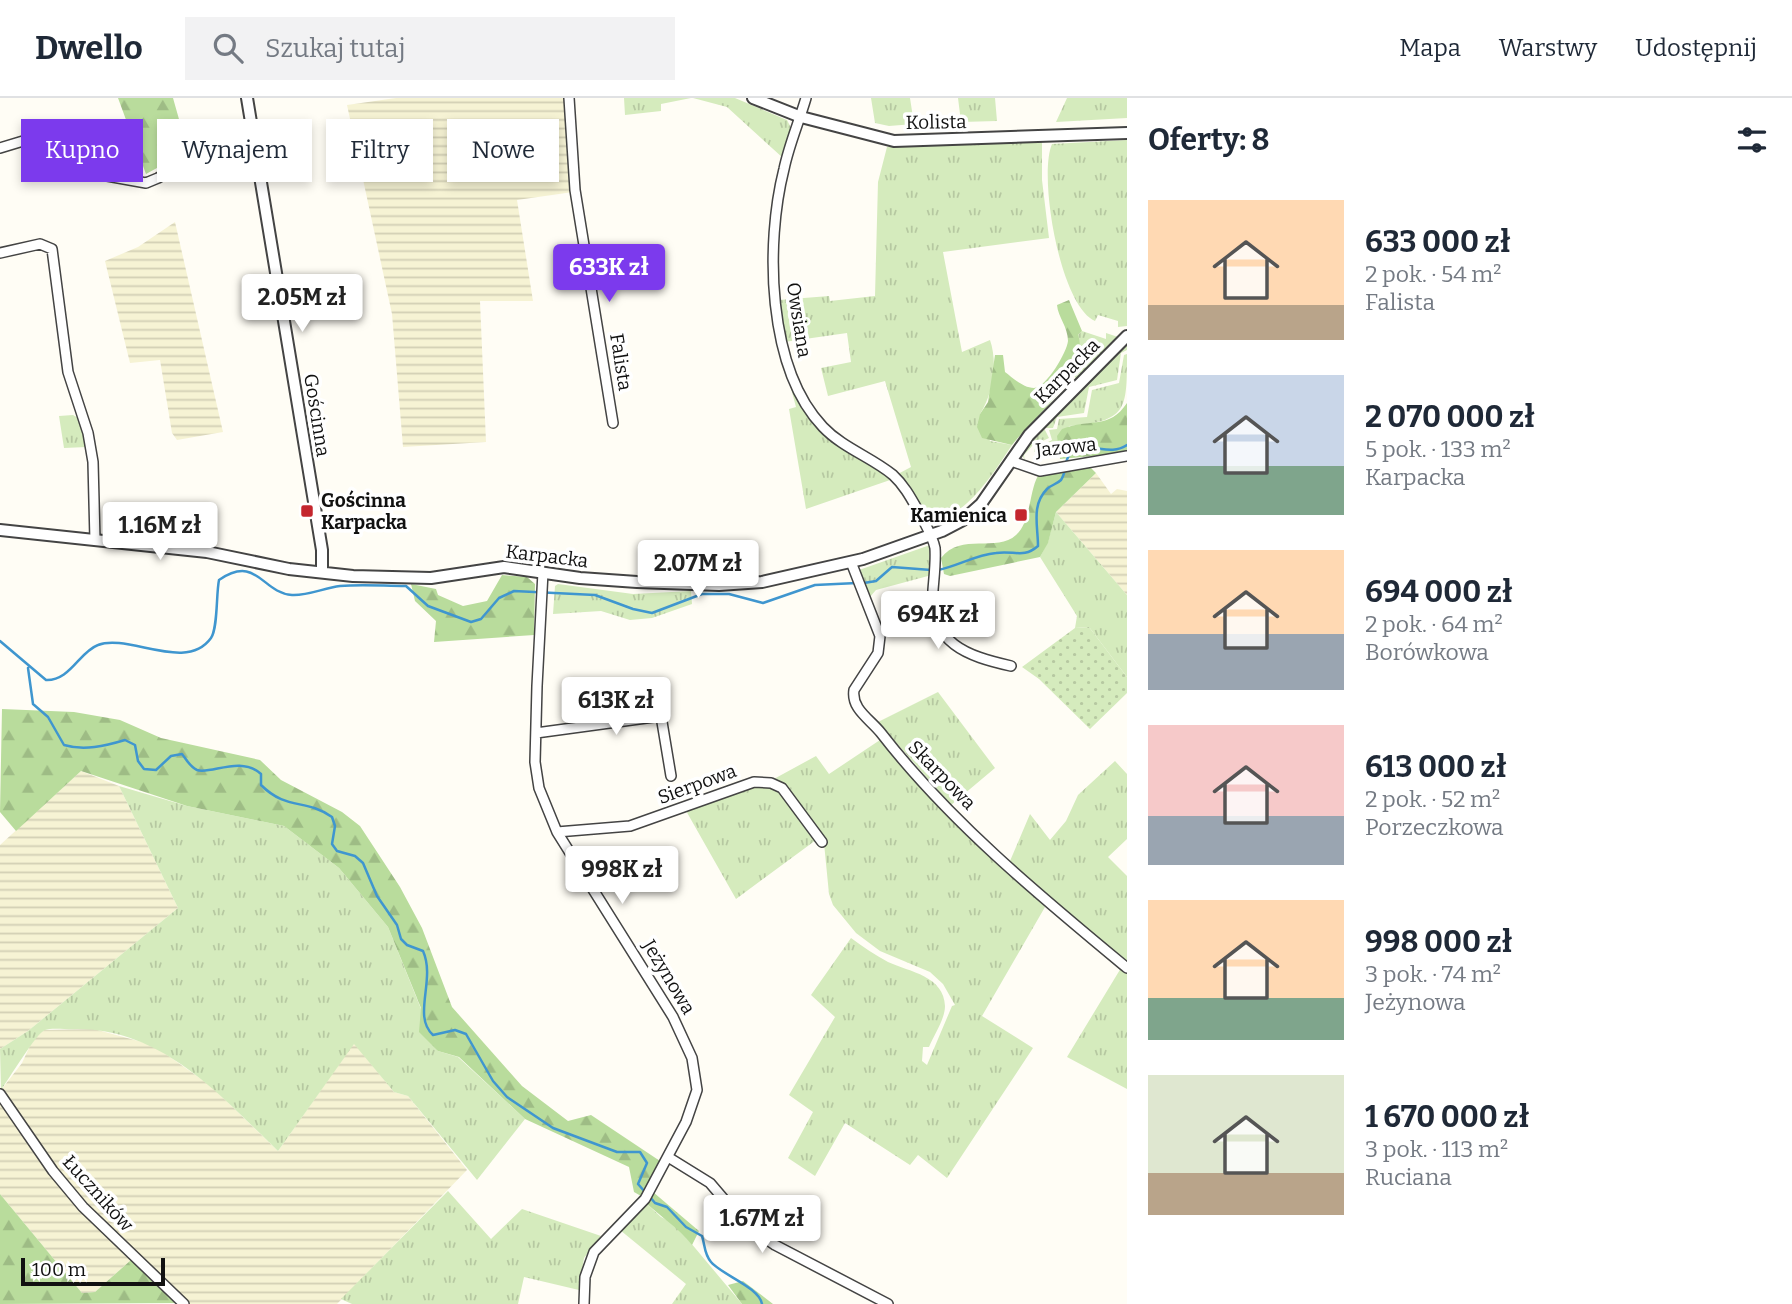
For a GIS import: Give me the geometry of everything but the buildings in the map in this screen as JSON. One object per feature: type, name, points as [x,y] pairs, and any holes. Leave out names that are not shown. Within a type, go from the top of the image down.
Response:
[{"type":"street","name":"Gościnna","points":[[247,98],[251,119]]},
{"type":"street","name":"Falista","points":[[569,98],[575,190],[613,423]]},
{"type":"street","name":"Kolista","points":[[753,98],[801,117],[880,139],[911,141],[1127,133]]},
{"type":"street","name":"Owsiana","points":[[806,98],[784,168],[774,240],[773,268],[784,355],[798,389],[821,425],[900,483],[930,536]]},
{"type":"street","points":[[0,148],[33,138],[48,162],[57,167],[146,183],[157,178]]},
{"type":"street","name":"Gościnna","points":[[261,182],[322,550],[322,572]]},
{"type":"street","points":[[0,253],[40,244],[52,249],[68,372],[88,433],[93,462],[95,540]]},
{"type":"street","name":"Karpacka","points":[[0,530],[225,554],[289,569],[322,572],[421,578],[504,567],[580,578],[733,584],[762,582],[851,562],[930,536],[972,514],[1034,429],[1127,336]]},
{"type":"street","name":"Jazowa","points":[[1011,461],[1033,470],[1127,456]]},
{"type":"street","points":[[930,536],[935,549],[933,559],[936,614],[947,639],[981,659],[1011,666]]},
{"type":"street","name":"Skarpowa","points":[[851,562],[877,627],[880,646],[854,690],[857,708],[906,766],[1021,879],[1127,968]]},
{"type":"street","name":"Jeżynowa","points":[[543,572],[536,733],[539,788],[557,832],[655,987],[692,1058],[697,1090],[686,1122],[645,1199],[594,1252],[585,1277],[584,1304]]},
{"type":"street","points":[[536,733],[661,716],[671,776]]},
{"type":"street","name":"Sierpowa","points":[[557,832],[630,826],[754,782],[762,782],[777,784],[782,788],[822,842]]},
{"type":"street","name":"Łuczników","points":[[0,1094],[52,1171],[83,1207],[184,1304]]},
{"type":"street","points":[[668,1157],[710,1183],[746,1224],[775,1245],[888,1304]]},
{"type":"shaded area","points":[[396,98],[566,98],[573,192],[517,200],[533,301],[480,301],[486,442],[403,447],[392,314],[364,182],[433,182],[433,119],[350,119],[347,105]]},
{"type":"shaded area","points":[[175,222],[223,432],[177,440],[172,433],[160,360],[130,363],[105,261],[138,247]]},
{"type":"shaded area","points":[[1096,473],[1111,494],[1117,489],[1127,491],[1127,595],[1056,512]]},
{"type":"shaded area","points":[[81,771],[119,786],[178,908],[28,1031],[0,1049],[0,845]]},
{"type":"shaded area","points":[[94,1029],[153,1045],[211,1086],[278,1151],[354,1043],[394,1092],[408,1096],[467,1170],[337,1304],[188,1304],[84,1205],[1,1090],[22,1063],[34,1037],[44,1030]]},
{"type":"shaded area","points":[[0,1100],[81,1209],[131,1260],[95,1292],[82,1293],[0,1194]]},
{"type":"green space","points":[[118,98],[173,98],[179,119],[157,119],[157,168],[146,174],[143,166],[143,119],[126,119]]},
{"type":"green space","points":[[624,98],[691,98],[661,104],[661,111],[625,115]]},
{"type":"green space","points":[[693,98],[735,98],[787,120],[791,128],[783,158],[727,107]]},
{"type":"green space","points":[[871,98],[910,98],[914,124],[889,126],[875,123]]},
{"type":"green space","points":[[958,98],[995,98],[997,121],[961,122]]},
{"type":"green space","points":[[1067,98],[1127,98],[1127,118],[1056,122]]},
{"type":"green space","points":[[1127,140],[1127,326],[1118,327],[1118,321],[1098,315],[1095,321],[1083,310],[1072,292],[1055,239],[1050,210],[1048,160],[1052,144]]},
{"type":"green space","points":[[1042,142],[1042,180],[1049,238],[943,252],[962,352],[990,340],[994,358],[993,378],[980,414],[990,441],[1012,445],[986,482],[967,503],[930,527],[896,475],[911,467],[885,381],[828,396],[821,368],[851,362],[847,333],[784,342],[779,300],[829,296],[830,301],[875,296],[878,182],[887,147]]},
{"type":"green space","points":[[1069,300],[1082,331],[1078,335],[1080,349],[1076,364],[1068,379],[1012,445],[982,438],[977,427],[980,414],[988,402],[995,355],[1003,355],[1005,372],[1022,385],[1030,388],[1039,386],[1055,369],[1067,346],[1068,336],[1057,305]]},
{"type":"green space","points":[[1082,331],[1106,339],[1106,333],[1118,337],[1076,379],[1073,373],[1078,335]]},
{"type":"green space","points":[[1127,343],[1127,350],[1121,353],[1117,380],[1089,387],[1084,413],[1057,417],[1053,428],[1044,428],[1049,438],[1032,446],[1024,455],[1025,462],[1022,453],[1034,437]]},
{"type":"green space","points":[[1127,354],[1126,389],[1120,410],[1103,421],[1069,426],[1057,451],[1034,452],[1034,449],[1052,440],[1049,430],[1057,429],[1059,419],[1087,417],[1092,390],[1119,383],[1124,355]]},
{"type":"green space","points":[[789,381],[809,414],[893,479],[806,509],[789,409],[796,407]]},
{"type":"green space","points":[[1127,403],[1127,453],[1060,459],[1057,436],[1062,429],[1106,420]]},
{"type":"green space","points":[[73,415],[80,419],[87,447],[64,448],[59,416]]},
{"type":"green space","points":[[1090,467],[1096,473],[1056,512],[1048,543],[1040,557],[950,576],[944,574],[941,558],[949,550],[969,544],[999,543],[1016,535],[1027,515],[1038,476]]},
{"type":"green space","points":[[1056,512],[1127,595],[1127,677],[1089,627],[1075,628],[1077,616],[1040,557],[1048,542]]},
{"type":"green space","points":[[930,545],[932,578],[928,576],[876,590],[869,598],[859,570]]},
{"type":"green space","points":[[502,575],[527,577],[535,584],[534,635],[434,642],[436,621],[415,601],[411,584],[436,589],[438,595],[463,606],[487,601]]},
{"type":"green space","points":[[558,584],[633,594],[691,591],[692,604],[652,618],[630,620],[601,611],[553,614],[555,586]]},
{"type":"green space","points":[[1089,627],[1127,677],[1127,693],[1090,729],[1039,679],[1022,667],[1075,628]]},
{"type":"green space","points":[[938,692],[995,768],[951,805],[878,722]]},
{"type":"green space","points":[[2,709],[74,712],[120,720],[161,738],[260,760],[281,780],[342,812],[360,826],[400,887],[422,928],[452,1007],[522,1086],[568,1121],[591,1115],[660,1161],[641,1196],[634,1192],[629,1167],[525,1119],[459,1057],[438,1051],[419,1032],[421,1008],[388,927],[339,868],[284,826],[187,806],[81,771],[16,831],[0,812]]},
{"type":"green space","points":[[880,740],[907,773],[1045,907],[982,1016],[1033,1048],[947,1178],[918,1155],[910,1165],[845,1123],[815,1176],[788,1158],[813,1112],[789,1095],[835,1017],[811,995],[851,938],[888,962],[924,976],[939,988],[945,1011],[929,1047],[923,1047],[922,1061],[927,1065],[952,1006],[955,1005],[943,984],[930,972],[880,951],[856,933],[833,905],[829,894],[824,843],[772,780],[816,756],[829,774]]},
{"type":"green space","points":[[1115,761],[1127,774],[1127,839],[1108,857],[1127,876],[1127,962],[1053,903],[1010,861],[1030,814],[1050,840],[1066,821],[1078,795]]},
{"type":"green space","points":[[754,785],[775,790],[791,803],[816,840],[736,899],[685,809]]},
{"type":"green space","points":[[119,786],[187,806],[284,826],[339,868],[388,927],[438,1051],[458,1057],[525,1119],[477,1180],[408,1096],[394,1092],[354,1044],[278,1151],[212,1088],[188,1069],[137,1040],[108,1032],[45,1030],[1,1090],[0,1049],[28,1031],[178,908]]},
{"type":"green space","points":[[1121,968],[1127,973],[1127,1089],[1067,1057]]},
{"type":"green space","points":[[448,1191],[491,1239],[522,1209],[601,1236],[584,1258],[579,1290],[524,1277],[518,1304],[352,1304],[341,1299]]},
{"type":"green space","points":[[653,1192],[699,1231],[692,1245],[646,1203]]},
{"type":"green space","points":[[0,1194],[82,1293],[95,1292],[131,1260],[177,1303],[0,1304]]},
{"type":"green space","points":[[646,1203],[661,1217],[675,1224],[742,1304],[672,1304],[686,1284],[620,1230]]},
{"type":"green space","points":[[743,1281],[773,1304],[742,1304],[728,1285]]},
{"type":"waterway","points":[[938,570],[988,554],[1023,553],[1033,550],[1038,546],[1036,516],[1039,502],[1047,489],[1061,480],[1070,455],[1079,449],[1115,450],[1127,445]]},
{"type":"waterway","points":[[864,583],[876,581],[892,567],[931,570]]},
{"type":"waterway","points":[[0,641],[46,680],[62,676],[98,645],[125,644],[187,652],[200,648],[211,638],[216,619],[219,580],[242,571],[251,573],[282,593],[292,595],[340,586],[406,586],[428,606],[471,622],[481,619],[499,598],[514,591],[595,595],[652,613],[702,594],[729,594],[763,603],[815,585],[857,583]]},
{"type":"waterway","points":[[28,668],[33,704],[48,717],[64,745],[87,748],[125,740],[135,745],[138,761],[144,769],[156,770],[171,756],[182,754],[197,770],[244,766],[261,774],[261,785],[270,793],[332,817],[335,826],[332,844],[337,851],[355,856],[363,863],[377,896],[397,925],[401,939],[407,945],[423,951],[427,974],[424,1018],[433,1035],[455,1030],[466,1034],[493,1081],[507,1097],[553,1128],[617,1152],[640,1152],[647,1163],[638,1184],[645,1192]]},
{"type":"waterway","points":[[650,1197],[655,1203],[667,1207],[686,1227],[702,1236],[711,1262],[754,1292],[762,1304]]},
{"type":"place","name":"Gościnna Karpacka","points":[[307,511]]},
{"type":"place","name":"Kamienica","points":[[1021,515]]}]
